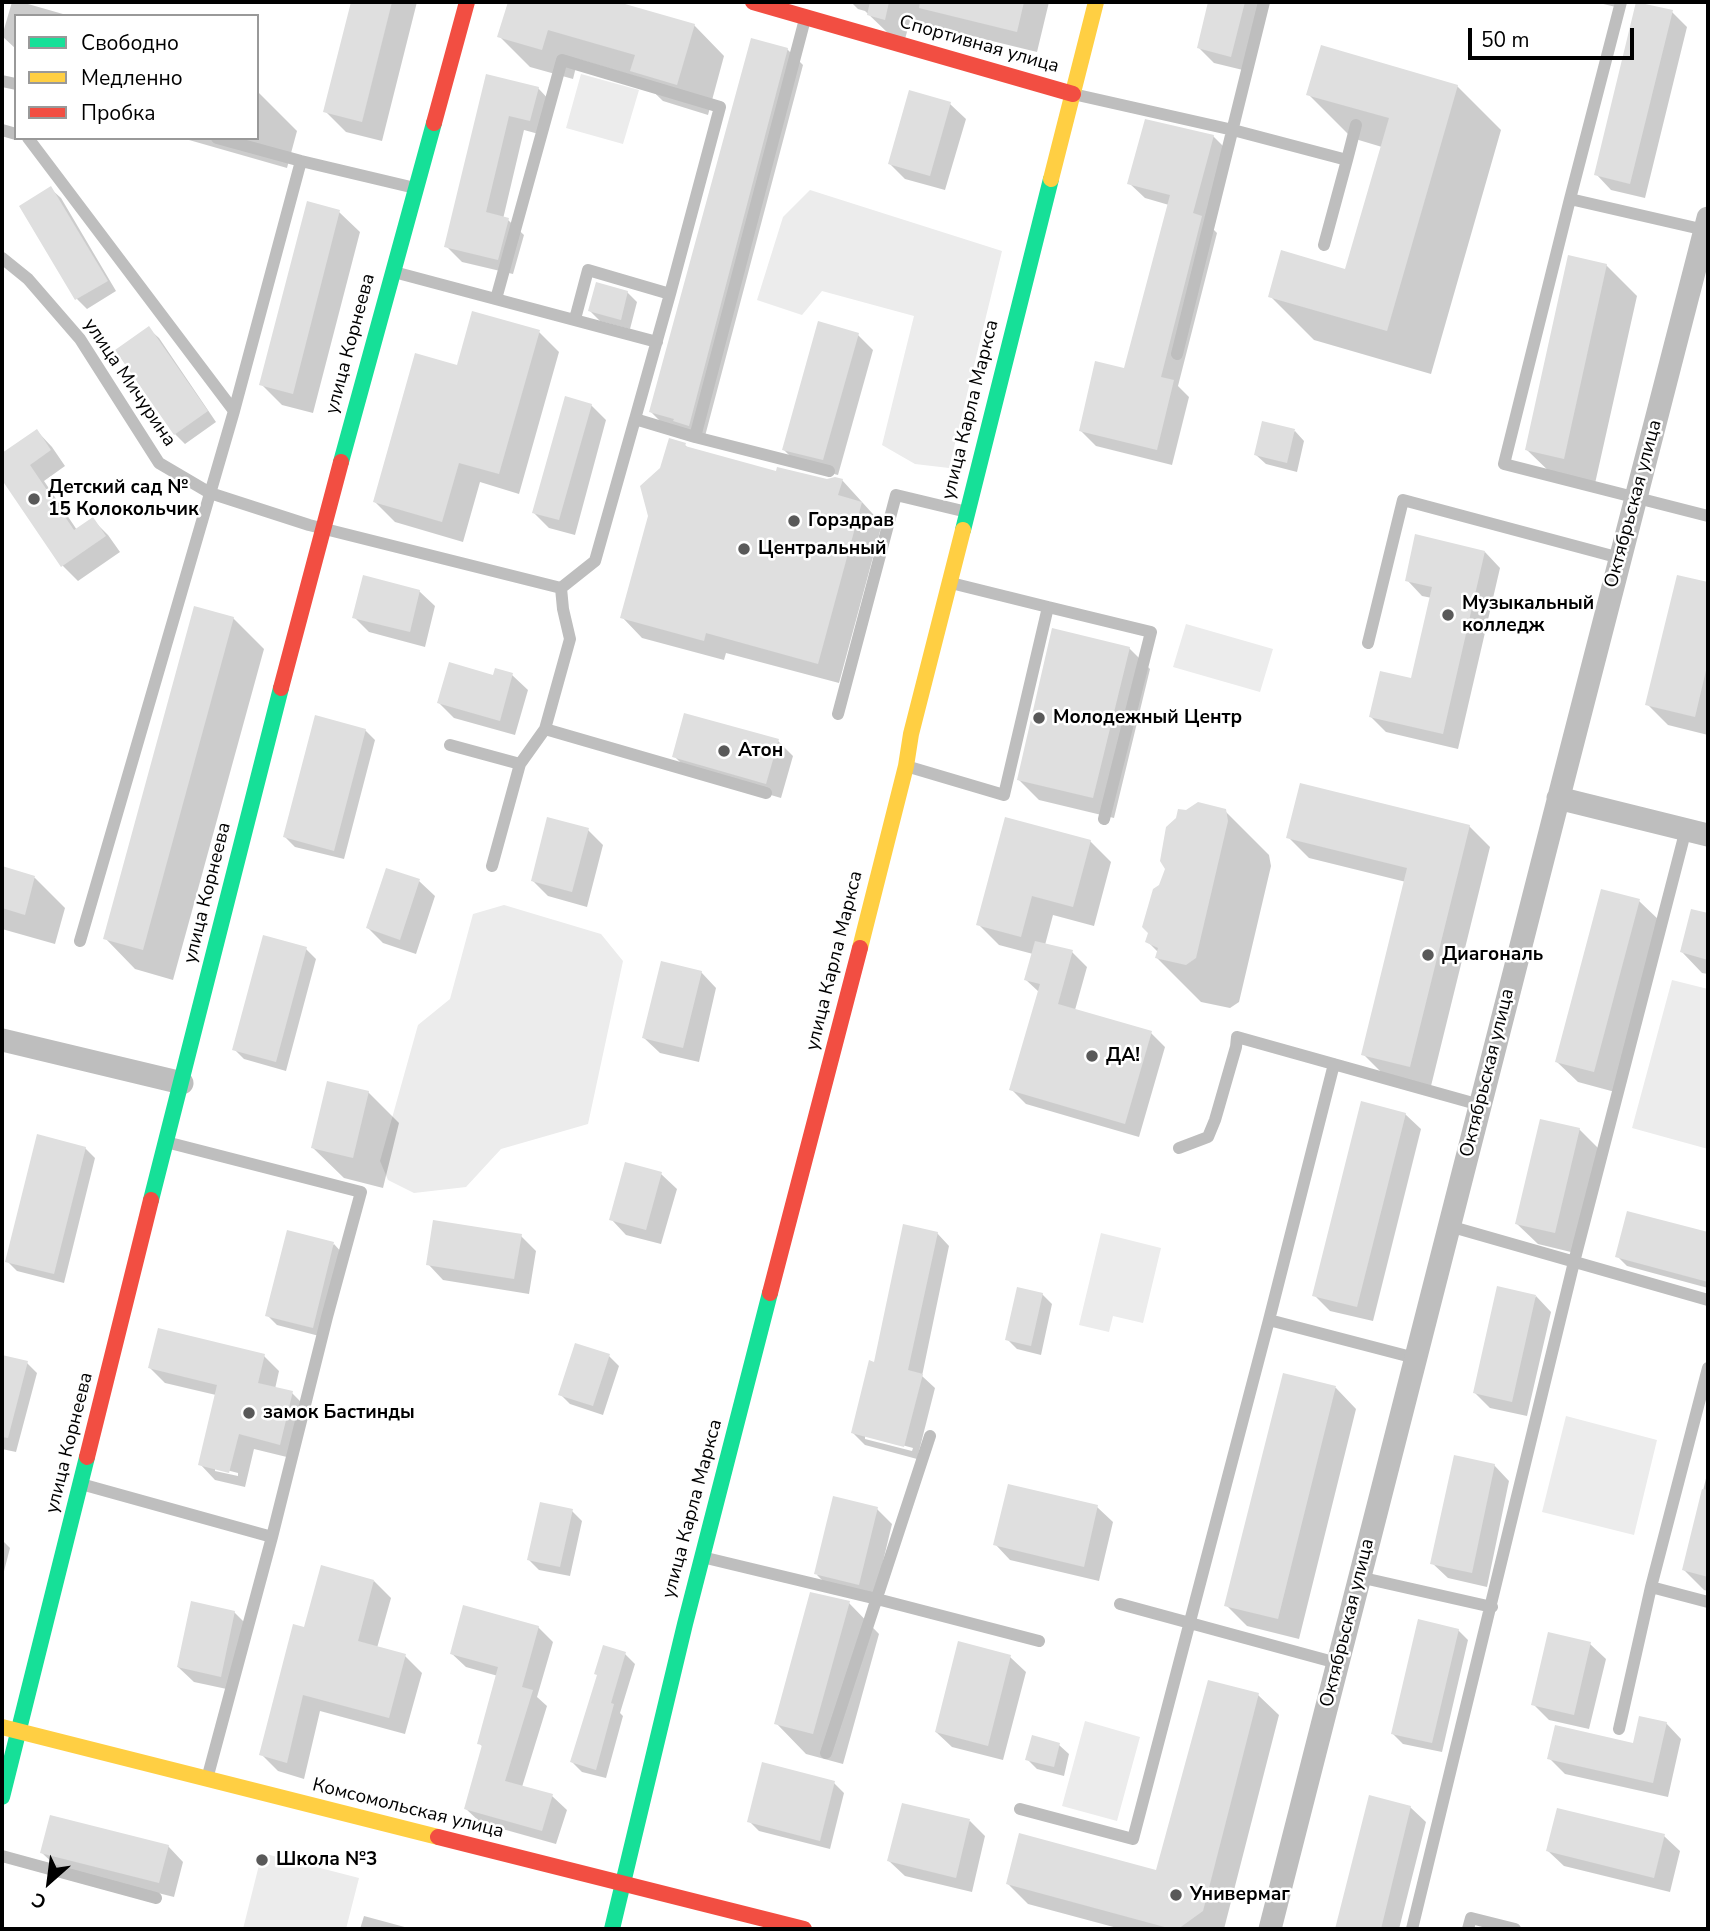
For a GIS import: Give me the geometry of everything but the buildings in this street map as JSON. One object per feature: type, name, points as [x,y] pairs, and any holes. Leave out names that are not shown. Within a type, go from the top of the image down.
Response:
[{"type":"street","name":"улица Корнеева","points":[[2,1797],[165,1142],[322,529],[467,2]]},
{"type":"street","name":"Спортивная улица","points":[[753,2],[1073,94]]},
{"type":"street","name":"улица Карла Маркса","points":[[612,1929],[702,1557],[906,766],[911,734],[1096,2]]},
{"type":"street","name":"Октябрьская улица","points":[[1270,1929],[1707,224]]},
{"type":"street","points":[[1558,799],[1708,835]]},
{"type":"street","points":[[2,1040],[181,1083]]},
{"type":"street","name":"Комсомольская улица","points":[[2,1727],[804,1929]]},
{"type":"lane","points":[[1177,354],[1265,2]]},
{"type":"lane","points":[[1621,2],[1504,464],[1708,516]]},
{"type":"lane","points":[[695,437],[805,16]]},
{"type":"lane","points":[[492,866],[520,764],[545,729],[570,639],[561,588],[595,561],[720,107],[562,60],[496,299]]},
{"type":"lane","points":[[1073,94],[1233,130],[1347,160]]},
{"type":"lane","points":[[1324,245],[1356,125]]},
{"type":"lane","points":[[29,140],[234,411]]},
{"type":"lane","points":[[224,140],[415,188]]},
{"type":"lane","points":[[80,941],[234,411],[301,161]]},
{"type":"lane","points":[[1570,200],[1707,224]]},
{"type":"lane","name":"улица Мичурина","points":[[2,258],[28,279],[80,339],[159,463],[210,493],[322,529],[561,588]]},
{"type":"lane","points":[[575,319],[588,270],[670,294]]},
{"type":"lane","points":[[392,271],[657,342]]},
{"type":"lane","points":[[635,419],[828,471]]},
{"type":"lane","points":[[838,714],[896,495],[967,512]]},
{"type":"lane","points":[[1368,643],[1403,500],[1620,558]]},
{"type":"lane","points":[[949,583],[1151,632],[1104,819]]},
{"type":"lane","points":[[906,766],[1004,794],[1048,607]]},
{"type":"lane","points":[[545,729],[766,793]]},
{"type":"lane","points":[[450,745],[520,764]]},
{"type":"lane","points":[[1412,1929],[1574,1262],[1686,829]]},
{"type":"lane","points":[[1179,1148],[1208,1137],[1237,1037],[1480,1105]]},
{"type":"lane","points":[[1020,1809],[1133,1839],[1191,1624],[1334,1064]]},
{"type":"lane","points":[[165,1142],[361,1192],[207,1779]]},
{"type":"lane","points":[[1449,1226],[1708,1300]]},
{"type":"lane","points":[[1269,1320],[1415,1358]]},
{"type":"lane","points":[[1619,1729],[1651,1587],[1708,1368]]},
{"type":"lane","points":[[827,1753],[930,1436]]},
{"type":"lane","points":[[81,1484],[272,1537]]},
{"type":"lane","points":[[702,1557],[1039,1641]]},
{"type":"lane","points":[[1359,1577],[1492,1606]]},
{"type":"lane","points":[[1651,1587],[1708,1602]]},
{"type":"lane","points":[[1120,1604],[1338,1663]]},
{"type":"lane","points":[[2,1856],[156,1898]]},
{"type":"lane","points":[[1468,1929],[1471,1918],[1515,1929]]},
{"type":"shaded area","points":[[581,74],[639,90],[623,144],[566,128]]},
{"type":"shaded area","points":[[810,190],[1002,251],[949,468],[915,464],[882,445],[914,316],[822,291],[802,315],[757,300],[783,217]]},
{"type":"shaded area","points":[[1186,624],[1273,649],[1260,692],[1173,667]]},
{"type":"shaded area","points":[[504,905],[601,934],[623,961],[588,1124],[501,1149],[466,1187],[414,1193],[388,1180],[380,1161],[418,1025],[450,999],[473,914]]},
{"type":"shaded area","points":[[1672,980],[1708,989],[1708,1149],[1632,1128]]},
{"type":"shaded area","points":[[1101,1233],[1161,1248],[1143,1323],[1113,1316],[1109,1332],[1079,1325]]},
{"type":"shaded area","points":[[1566,1416],[1657,1440],[1634,1535],[1542,1512]]},
{"type":"shaded area","points":[[1085,1721],[1140,1737],[1117,1821],[1062,1806]]},
{"type":"shaded area","points":[[262,1853],[359,1878],[346,1929],[243,1929]]},
{"type":"traffic: fast","points":[[341,462],[434,123]]},
{"type":"traffic: fast","points":[[963,530],[1051,179]]},
{"type":"traffic: fast","points":[[151,1200],[281,688]]},
{"type":"traffic: fast","points":[[612,1929],[685,1624],[770,1293]]},
{"type":"traffic: fast","points":[[2,1797],[87,1457]]},
{"type":"traffic: slow","points":[[1051,179],[1096,2]]},
{"type":"traffic: slow","points":[[860,948],[963,530]]},
{"type":"traffic: slow","points":[[2,1727],[438,1837]]},
{"type":"traffic: jam","points":[[434,123],[467,2]]},
{"type":"traffic: jam","points":[[753,2],[1073,94]]},
{"type":"traffic: jam","points":[[281,688],[341,462]]},
{"type":"traffic: jam","points":[[770,1293],[860,948]]},
{"type":"traffic: jam","points":[[87,1457],[151,1200]]},
{"type":"traffic: jam","points":[[438,1837],[804,1929]]},
{"type":"place","name":"Детский сад № 15 Колокольчик","points":[[34,499]]},
{"type":"place","name":"Горздрав","points":[[794,521]]},
{"type":"place","name":"Центральный","points":[[744,549]]},
{"type":"place","name":"Музыкальный колледж","points":[[1448,615]]},
{"type":"place","name":"Молодежный Центр","points":[[1039,718]]},
{"type":"place","name":"Атон","points":[[724,751]]},
{"type":"place","name":"Диагональ","points":[[1428,955]]},
{"type":"place","name":"ДА!","points":[[1092,1056]]},
{"type":"place","name":"замок Бастинды","points":[[249,1413]]},
{"type":"place","name":"Школа №3","points":[[262,1860]]},
{"type":"place","name":"Универмаг","points":[[1176,1895]]}]
